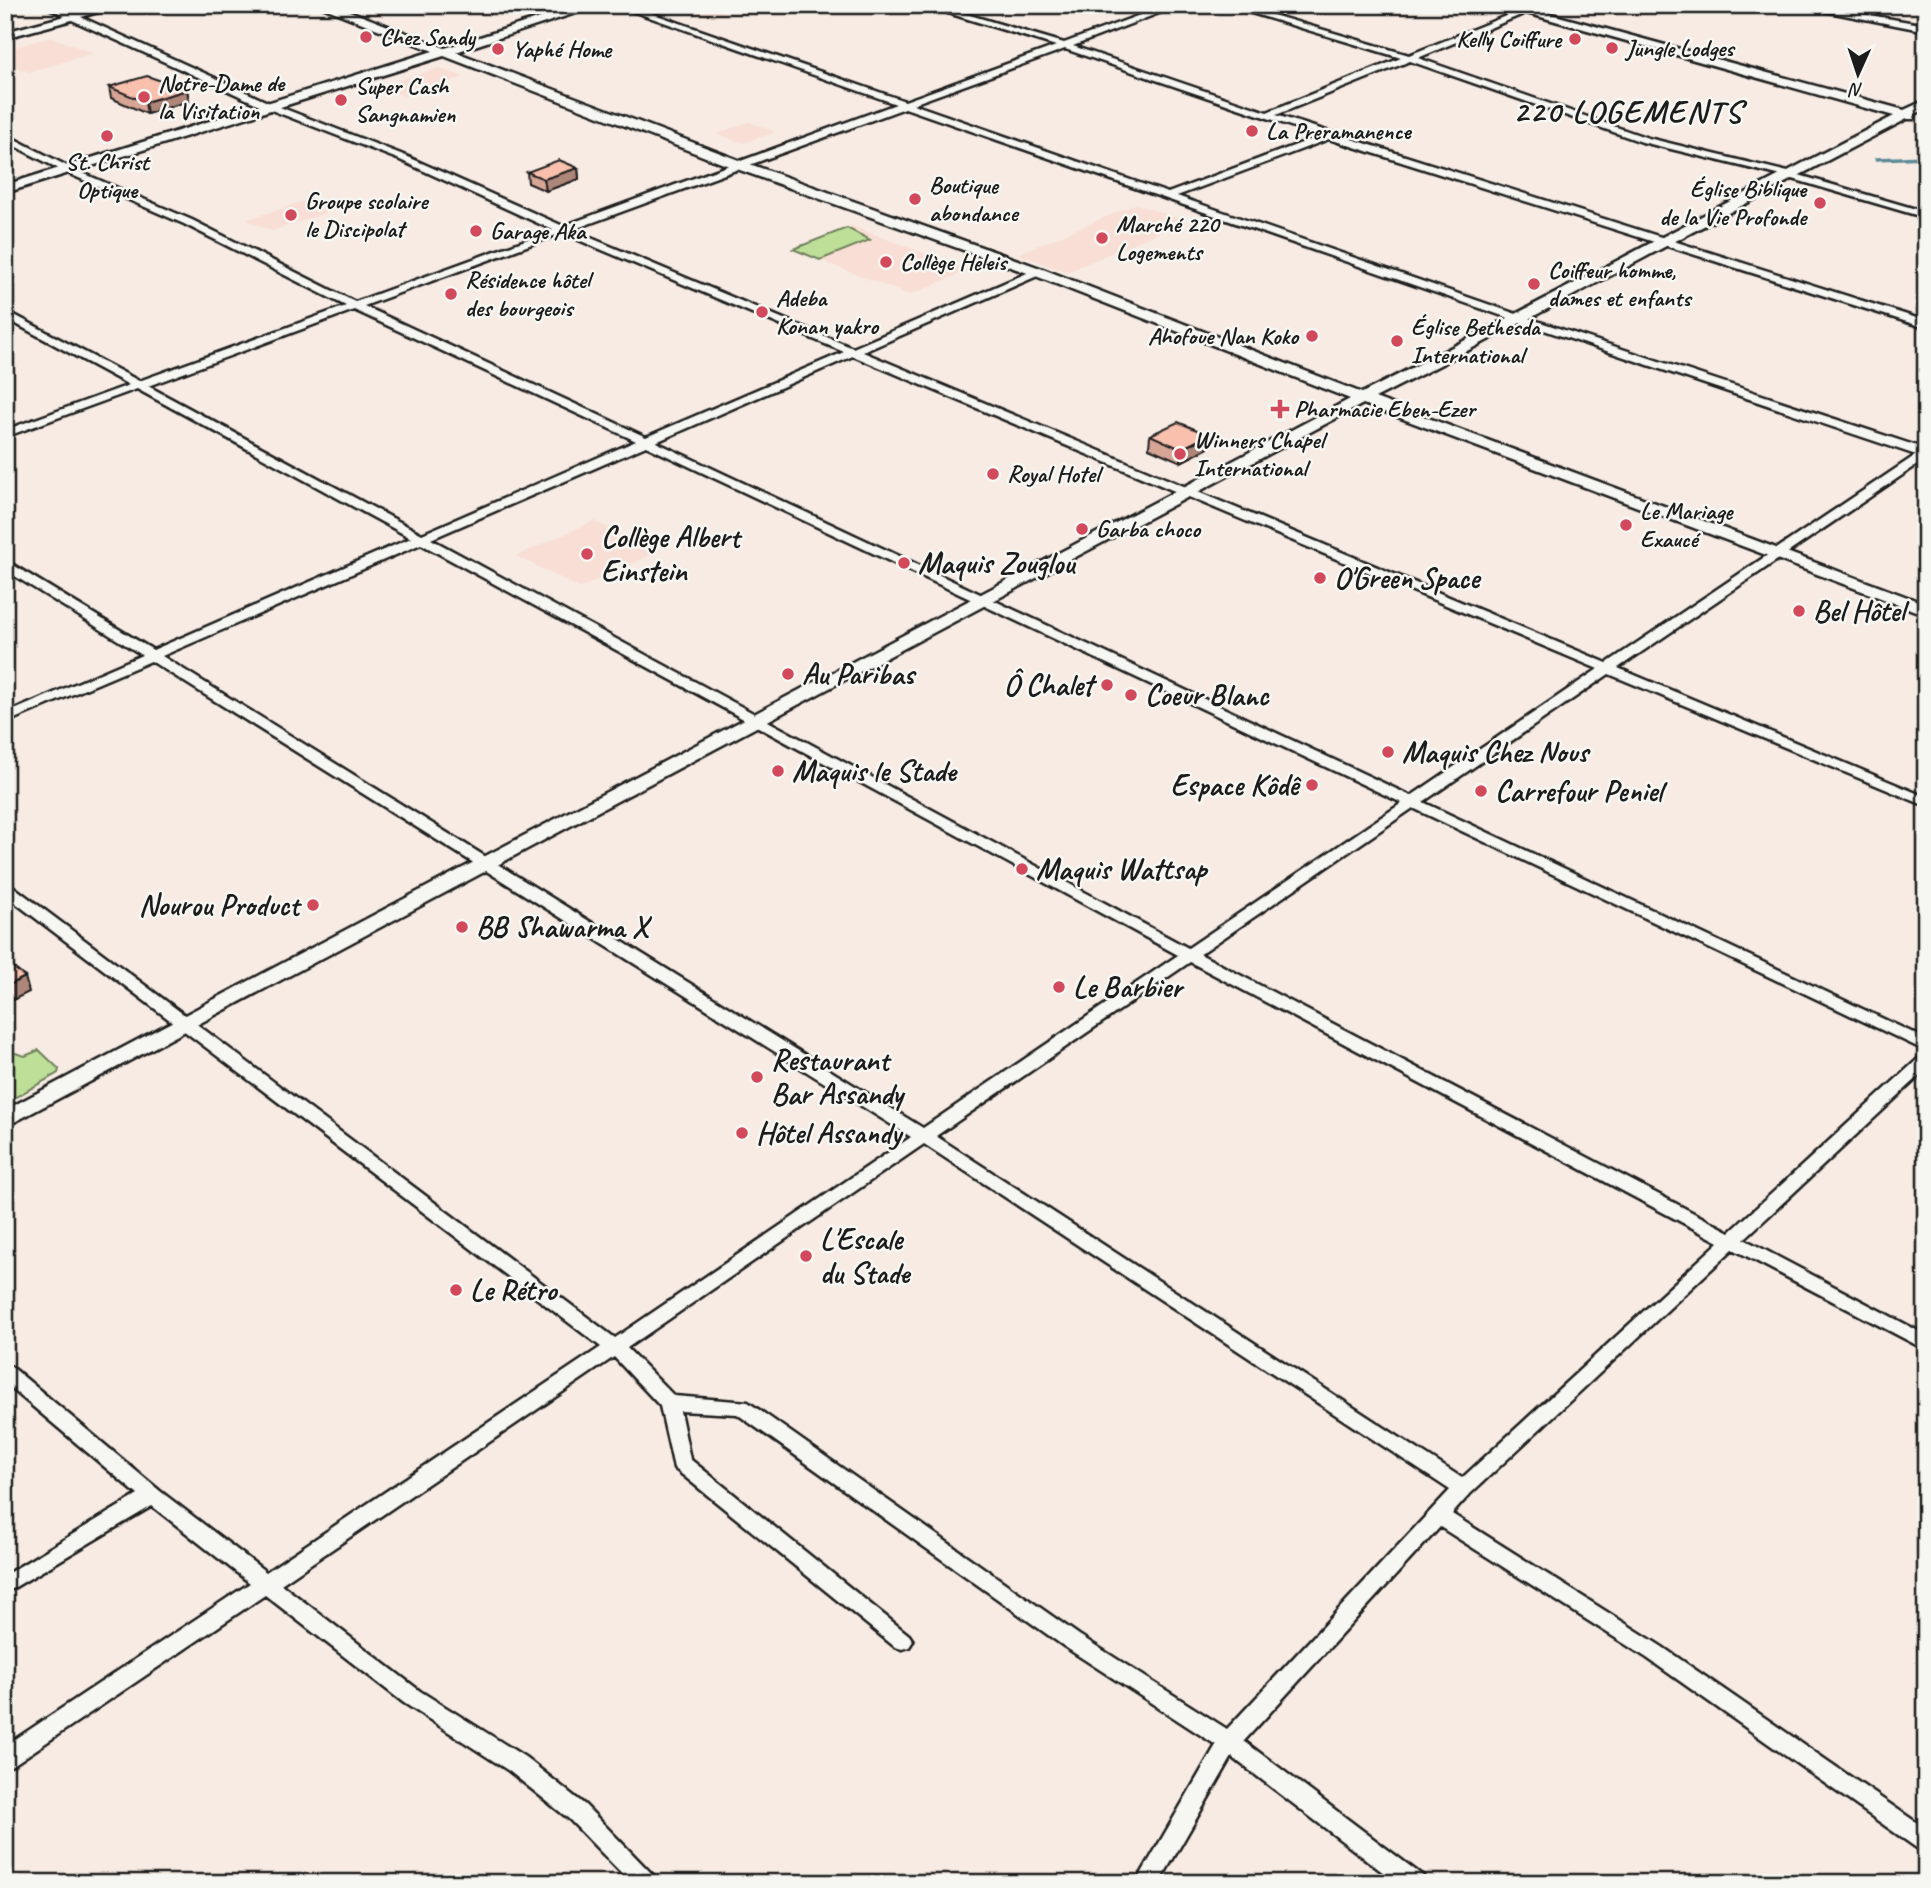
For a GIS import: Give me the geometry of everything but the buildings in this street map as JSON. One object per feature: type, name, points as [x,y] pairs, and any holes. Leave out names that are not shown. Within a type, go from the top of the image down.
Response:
[{"type":"street","points":[[47,5],[270,106],[403,158],[563,229],[1926,802]]},
{"type":"street","points":[[5,35],[117,5]]},
{"type":"street","points":[[323,5],[738,165],[1038,272],[1363,398],[1926,610]]},
{"type":"street","points":[[5,189],[594,5]]},
{"type":"street","points":[[619,5],[1521,319],[1925,453]]},
{"type":"street","points":[[926,5],[1065,46],[1329,136],[1926,325]]},
{"type":"street","points":[[5,433],[1176,5]]},
{"type":"street","points":[[1229,5],[1413,59],[1645,140],[1789,175],[1926,215]]},
{"type":"street","points":[[1504,5],[1926,120]]},
{"type":"street","points":[[1268,115],[1413,59],[1541,5]]},
{"type":"street","points":[[1797,5],[1926,29]]},
{"type":"street","points":[[5,1120],[1363,398],[1521,319],[1660,241],[1926,104]]},
{"type":"street","points":[[1168,197],[1329,136]]},
{"type":"street","points":[[5,137],[68,170],[188,222],[355,306],[984,599],[1926,1046]]},
{"type":"street","points":[[5,719],[1038,272]]},
{"type":"street","points":[[5,313],[1189,955],[1926,1343]]},
{"type":"street","points":[[5,1758],[617,1349],[923,1136],[1415,804],[1925,453]]},
{"type":"street","points":[[5,564],[923,1136],[1464,1489]]},
{"type":"street","points":[[5,887],[617,1349],[669,1403],[681,1463],[902,1641]]},
{"type":"street","points":[[1147,1883],[1229,1742],[1464,1489],[1926,1060]]},
{"type":"street","points":[[5,1372],[153,1496],[412,1697],[517,1764],[577,1812],[646,1883]]},
{"type":"street","points":[[669,1403],[741,1408],[1072,1641],[1229,1742],[1415,1883]]},
{"type":"street","points":[[5,1585],[153,1496]]},
{"type":"street","points":[[1440,1517],[1654,1652],[1926,1842]]},
{"type":"shaded area","points":[[671,5],[747,5],[709,17]]},
{"type":"shaded area","points":[[51,37],[93,53],[29,72],[5,63],[5,50]]},
{"type":"shaded area","points":[[439,68],[464,77],[405,96],[379,86]]},
{"type":"shaded area","points":[[749,122],[775,132],[743,143],[716,134]]},
{"type":"shaded area","name":"Groupe scolaire le Discipolat","points":[[311,199],[335,210],[272,231],[247,220]]},
{"type":"shaded area","name":"Marché 220 Logements","points":[[1136,204],[1185,221],[1067,272],[1018,254]]},
{"type":"shaded area","name":"Collège Heleis","points":[[852,226],[969,270],[910,295],[793,250]]},
{"type":"shaded area","name":"Collège Albert Einstein","points":[[594,521],[657,552],[580,588],[516,556]]},
{"type":"green space","points":[[847,228],[870,240],[820,260],[793,249]]},
{"type":"green space","points":[[5,1050],[25,1056],[39,1050],[59,1069],[58,1073],[5,1103]]},
{"type":"waterway","points":[[1876,159],[1926,157]]},
{"type":"place","name":"Chez Sandy","points":[[366,37]]},
{"type":"place","name":"Kelly Coiffure","points":[[1575,39]]},
{"type":"place","name":"Jungle Lodges","points":[[1612,48]]},
{"type":"place","name":"Yaphé Home","points":[[498,49]]},
{"type":"place","name":"Notre-Dame de la Visitation","points":[[144,97]]},
{"type":"place","name":"Super Cash Sangnamien","points":[[341,100]]},
{"type":"place","name":"La Preramanence","points":[[1252,131]]},
{"type":"place","name":"St. Christ Optique","points":[[107,136]]},
{"type":"place","name":"Boutique abondance","points":[[915,199]]},
{"type":"place","name":"Église Biblique de la Vie Profonde","points":[[1820,203]]},
{"type":"place","name":"Groupe scolaire le Discipolat","points":[[291,215]]},
{"type":"place","name":"Garage Aka","points":[[476,231]]},
{"type":"place","name":"Marché 220 Logements","points":[[1102,238]]},
{"type":"place","name":"Collège Heleis","points":[[886,262]]},
{"type":"place","name":"Coiffeur homme, dames et enfants","points":[[1534,284]]},
{"type":"place","name":"Résidence hôtel des bourgeois","points":[[451,294]]},
{"type":"place","name":"Adeba Konan yakro","points":[[762,312]]},
{"type":"place","name":"Ahofoue Nan Koko","points":[[1312,336]]},
{"type":"place","name":"Église Bethesda International","points":[[1397,341]]},
{"type":"place","name":"Pharmacie Eben-Ezer","points":[[1280,409]]},
{"type":"place","name":"Winners Chapel International","points":[[1180,454]]},
{"type":"place","name":"Royal Hotel","points":[[993,474]]},
{"type":"place","name":"Le Mariage Exaucé","points":[[1626,525]]},
{"type":"place","name":"Garba choco","points":[[1082,529]]},
{"type":"place","name":"Collège Albert Einstein","points":[[587,554]]},
{"type":"place","name":"Maquis Zouglou","points":[[904,563]]},
{"type":"place","name":"O'Green Space","points":[[1320,578]]},
{"type":"place","name":"Bel Hôtel","points":[[1799,611]]},
{"type":"place","name":"Au Paribas","points":[[788,674]]},
{"type":"place","name":"Ô Chalet","points":[[1107,685]]},
{"type":"place","name":"Coeur Blanc","points":[[1131,695]]},
{"type":"place","name":"Maquis Chez Nous","points":[[1388,752]]},
{"type":"place","name":"Maquis le Stade","points":[[778,771]]},
{"type":"place","name":"Espace Kôdê","points":[[1312,785]]},
{"type":"place","name":"Carrefour Peniel","points":[[1481,791]]},
{"type":"place","name":"Maquis Wattsap","points":[[1022,869]]},
{"type":"place","name":"Nourou Product","points":[[313,905]]},
{"type":"place","name":"BB Shawarma X","points":[[462,927]]},
{"type":"place","name":"Le Barbier","points":[[1059,987]]},
{"type":"place","name":"Restaurant Bar Assandy","points":[[757,1077]]},
{"type":"place","name":"Hôtel Assandy","points":[[742,1133]]},
{"type":"place","name":"L'Escale du Stade","points":[[806,1256]]},
{"type":"place","name":"Le Rétro","points":[[456,1290]]},
{"type":"district","name":"220 LOGEMENTS","points":[[1628,111]]}]
